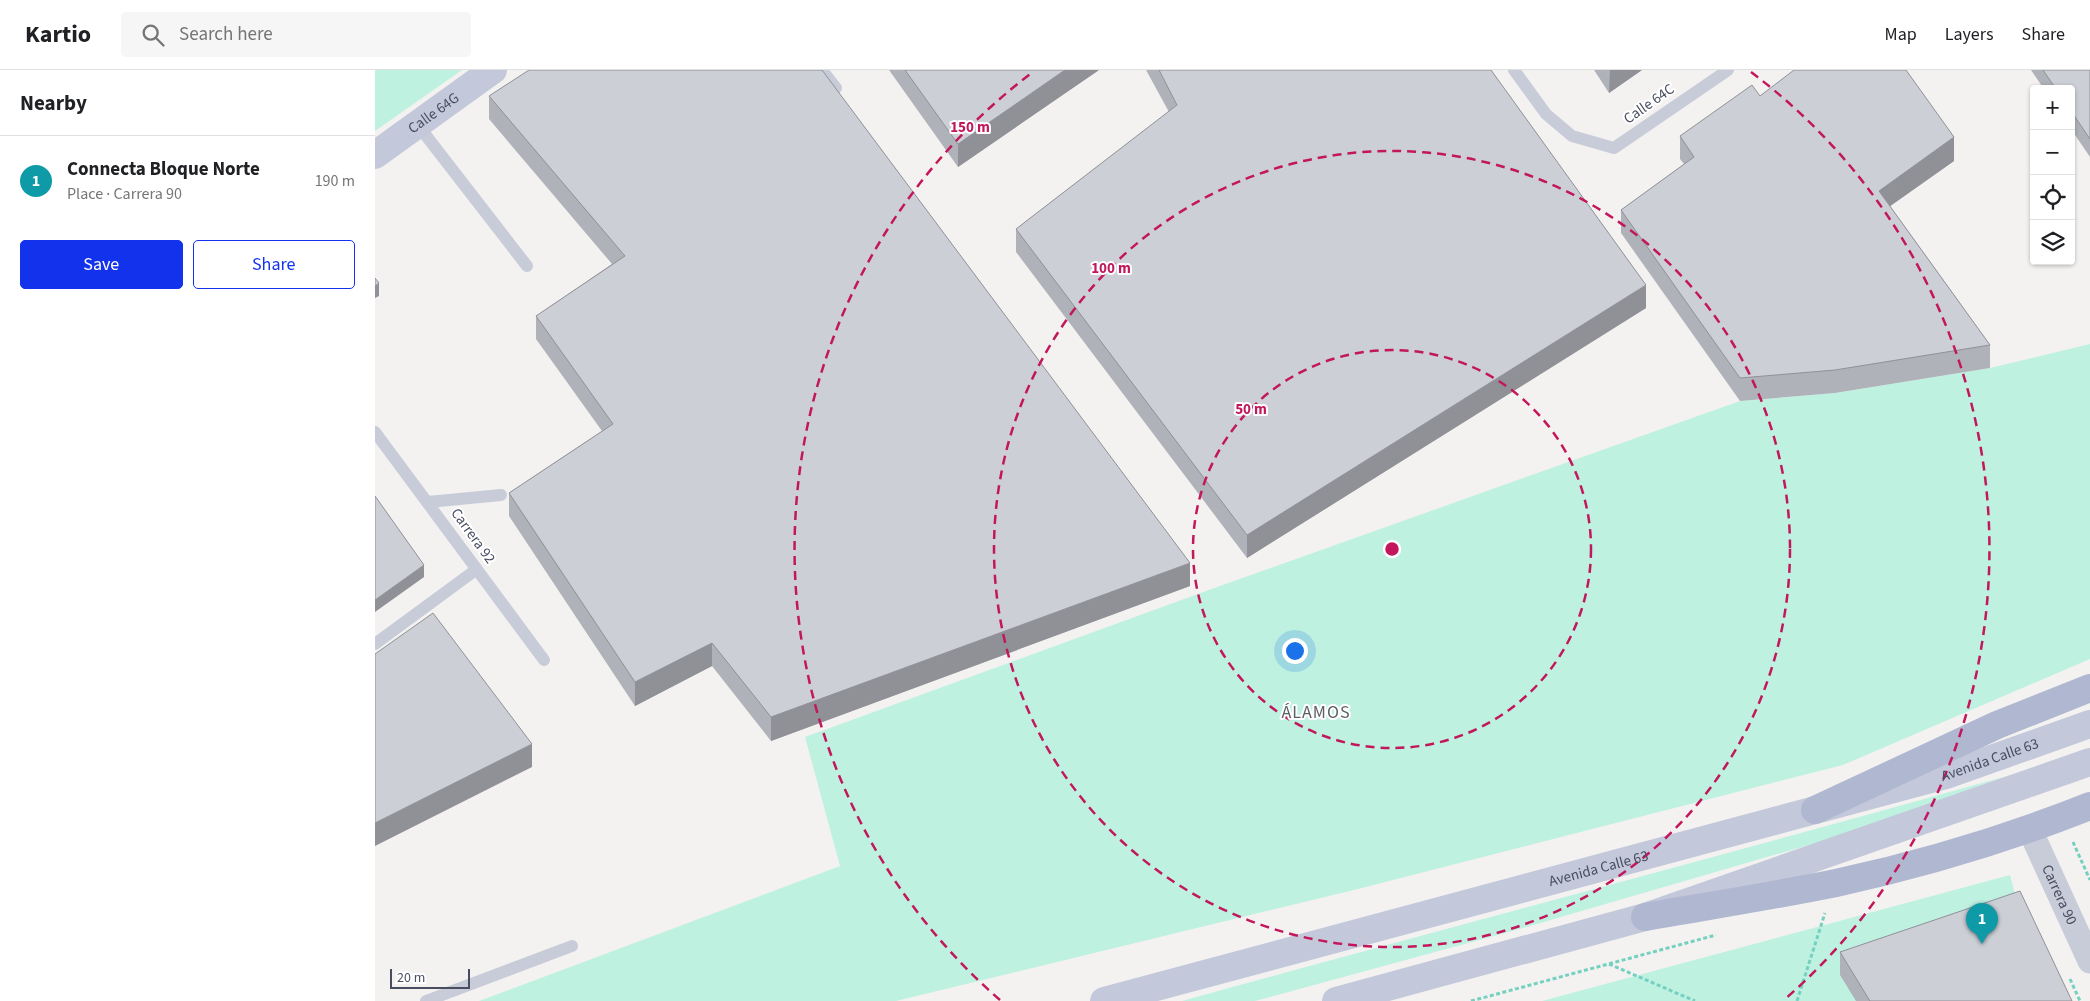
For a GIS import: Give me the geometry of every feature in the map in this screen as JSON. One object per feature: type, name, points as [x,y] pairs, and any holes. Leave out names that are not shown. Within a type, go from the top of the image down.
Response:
[{"type":"main road","name":"Calle 64G","points":[[375,155],[493,70]]},
{"type":"main road","points":[[1815,810],[1997,725],[2090,688]]},
{"type":"main road","name":"Avenida Calle 63","points":[[1104,1001],[1946,775],[2090,724]]},
{"type":"main road","points":[[1336,1001],[1645,916],[2090,762]]},
{"type":"main road","points":[[1645,916],[1835,883],[1950,855],[2030,830],[2090,806]]},
{"type":"street","name":"Carrera 90","points":[[2030,830],[2090,960]]},
{"type":"lane","points":[[823,70],[846,102]]},
{"type":"lane","name":"Calle 64C","points":[[1514,70],[1546,114],[1572,136],[1614,148],[1728,70]]},
{"type":"lane","points":[[417,124],[527,266]]},
{"type":"lane","name":"Carrera 92","points":[[375,432],[544,660]]},
{"type":"lane","points":[[428,502],[501,495]]},
{"type":"lane","points":[[375,644],[477,569]]},
{"type":"lane","points":[[426,1001],[572,946]]},
{"type":"path","points":[[2069,834],[2090,880]]},
{"type":"path","points":[[1797,1001],[1828,904]]},
{"type":"path","points":[[1608,964],[1695,1001]]},
{"type":"green space","points":[[375,70],[462,70],[375,131]]},
{"type":"green space","points":[[2090,344],[2090,659],[1843,765],[1354,890],[896,1001],[479,1001],[840,866],[805,737],[1217,587],[1740,401],[1835,393],[1990,368]]},
{"type":"green space","points":[[2007,776],[1843,835],[1516,930],[1255,1001],[1182,1001],[1801,833]]},
{"type":"green space","points":[[2010,875],[2020,914],[1856,1001],[1542,1001]]},
{"type":"building","points":[[529,70],[822,70],[1190,563],[771,717],[712,643],[635,682],[509,493],[613,424],[536,316],[625,256],[489,96]]},
{"type":"building","points":[[905,70],[1065,70],[958,144]]},
{"type":"building","points":[[1159,70],[1491,70],[1646,285],[1247,535],[1016,229],[1177,105]]},
{"type":"building","points":[[1794,70],[1906,70],[1954,137],[1879,191],[1990,345],[1835,370],[1740,378],[1621,210],[1694,157],[1680,136],[1752,85],[1760,96]]},
{"type":"building","points":[[2043,70],[2090,70],[2090,139],[2075,117],[2075,85],[2053,85]]},
{"type":"building","points":[[375,278],[379,283],[375,286]]},
{"type":"building","points":[[375,496],[424,565],[375,600]]},
{"type":"building","points":[[433,613],[532,744],[375,823],[375,654]]},
{"type":"building","points":[[2020,891],[2072,1001],[1870,1001],[1840,952]]},
{"type":"place","name":"Connecta Bloque Norte","points":[[1982,944]]},
{"type":"district","name":"ÁLAMOS","points":[[1316,712]]}]
